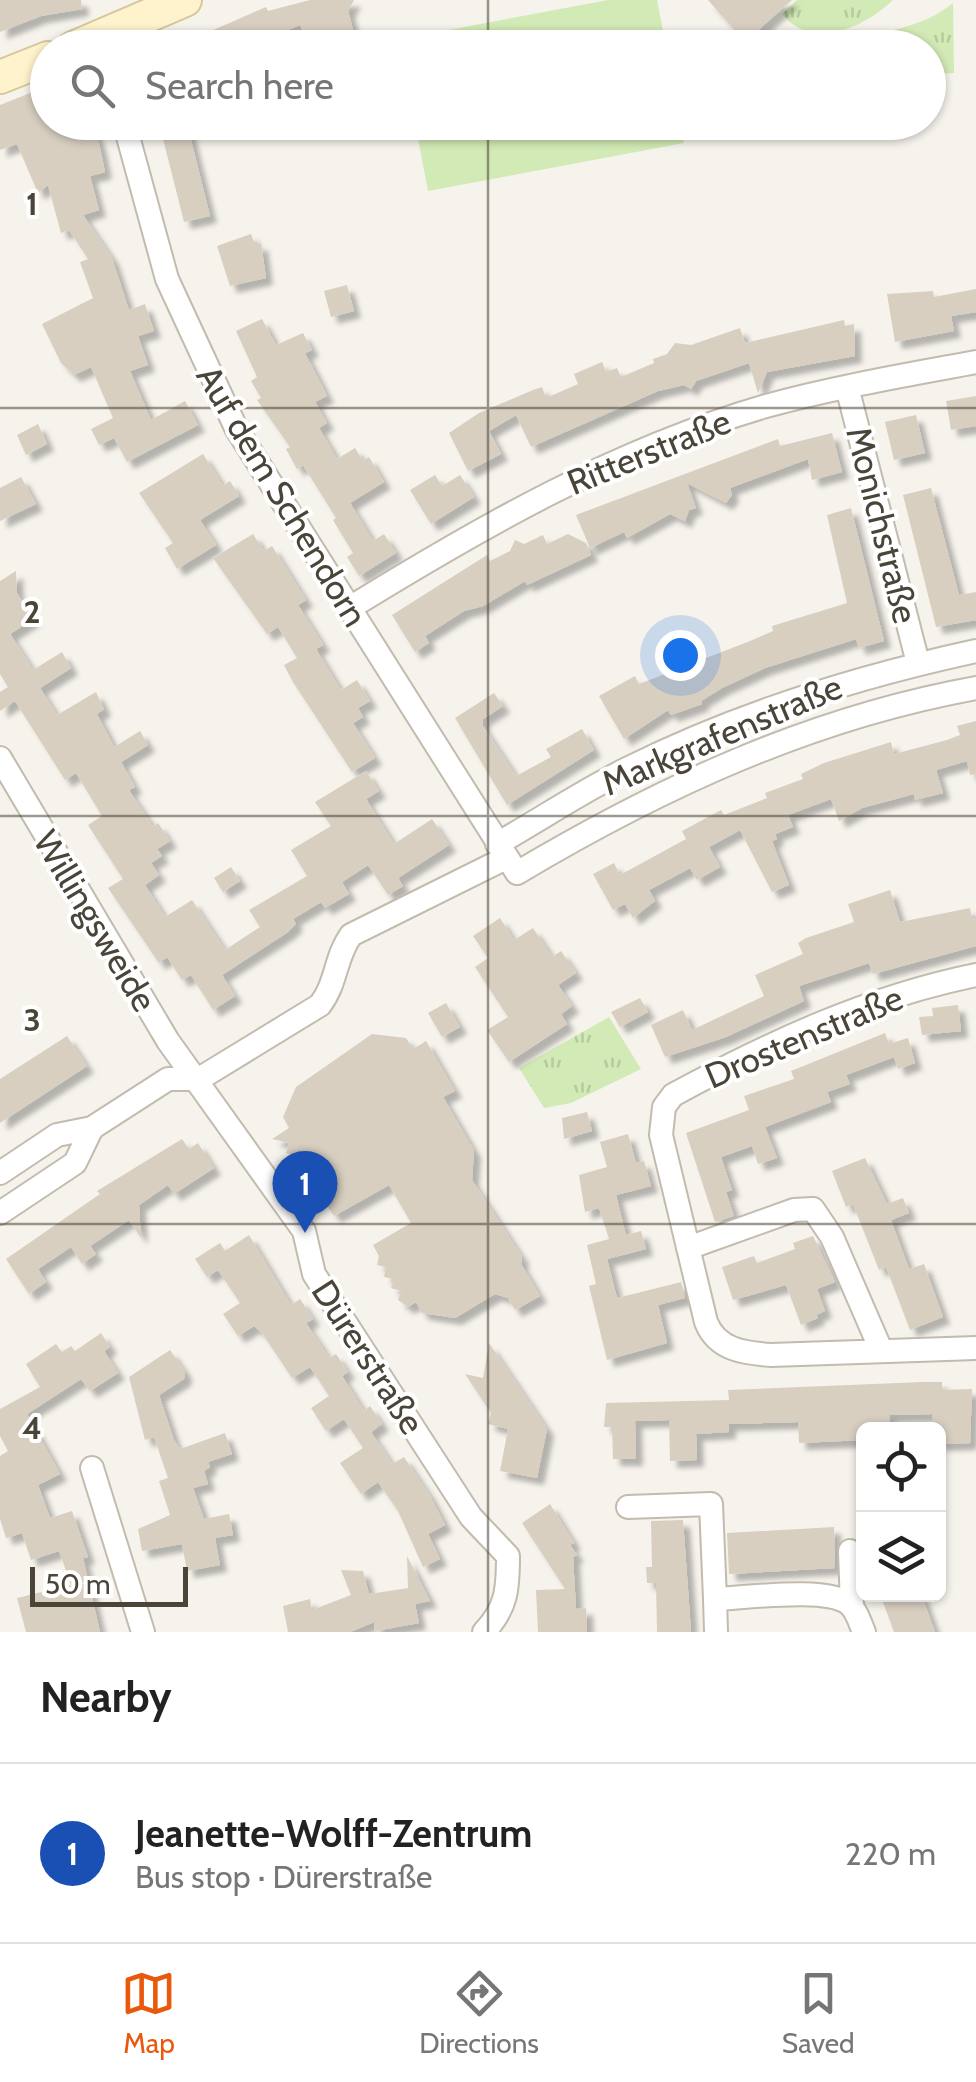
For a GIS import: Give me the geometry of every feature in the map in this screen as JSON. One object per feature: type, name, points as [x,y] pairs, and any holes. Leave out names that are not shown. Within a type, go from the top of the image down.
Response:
[{"type":"street","points":[[122,30],[185,0]]},
{"type":"street","points":[[0,77],[30,65]]},
{"type":"street","name":"Auf dem Schendorn","points":[[129,140],[167,280],[197,352],[236,428],[502,851]]},
{"type":"street","name":"Ritterstraße","points":[[348,609],[485,524],[593,472],[699,428],[847,386],[976,362]]},
{"type":"street","name":"Monichstraße","points":[[847,386],[918,663]]},
{"type":"street","name":"Markgrafenstraße","points":[[0,1173],[57,1135],[92,1128],[168,1079],[198,1079],[320,1005],[333,988],[340,950],[351,935],[502,851],[629,768],[703,735],[850,680],[976,651]]},
{"type":"street","name":"Markgrafenstraße","points":[[502,851],[516,873],[642,801],[715,768],[874,710],[976,688]]},
{"type":"street","name":"Willingsweide","points":[[0,758],[130,980],[198,1079]]},
{"type":"street","name":"Drostenstraße","points":[[976,975],[910,991],[758,1048],[672,1095],[664,1106],[662,1135],[706,1322],[710,1334],[723,1344],[742,1352],[771,1355],[976,1348]]},
{"type":"street","name":"Dürerstraße","points":[[198,1079],[304,1230],[314,1274],[419,1436],[472,1517],[508,1556],[508,1591],[500,1615],[484,1632]]},
{"type":"street","name":"Markgrafenstraße","points":[[0,1213],[76,1163],[92,1128]]},
{"type":"street","points":[[688,1248],[794,1210],[813,1209],[832,1237],[881,1350]]},
{"type":"street","points":[[92,1468],[143,1632]]},
{"type":"street","points":[[628,1507],[711,1504],[716,1632]]},
{"type":"street","points":[[850,1552],[852,1606],[864,1632]]},
{"type":"street","points":[[715,1599],[836,1596],[852,1606]]},
{"type":"green space","points":[[608,0],[657,0],[663,30],[448,30]]},
{"type":"green space","points":[[797,0],[893,0],[867,19],[841,30],[806,30],[782,14]]},
{"type":"green space","points":[[953,3],[954,73],[946,74],[946,30],[891,30],[939,13]]},
{"type":"green space","points":[[418,140],[684,143],[428,191]]},
{"type":"green space","points":[[609,1017],[641,1069],[571,1103],[544,1108],[519,1068]]},
{"type":"building","points":[[0,0],[81,0],[82,9],[41,16],[0,32]]},
{"type":"building","points":[[310,0],[354,0],[348,11],[353,30],[302,30],[300,25],[288,30],[213,30],[266,7],[268,11]]},
{"type":"building","points":[[708,0],[792,0],[758,30],[734,30]]},
{"type":"building","points":[[30,93],[30,140],[99,143],[105,172],[90,176],[99,210],[83,215],[112,258],[129,310],[145,304],[154,331],[138,336],[148,365],[130,371],[151,420],[185,401],[198,425],[127,462],[114,438],[99,445],[91,429],[113,418],[91,367],[74,375],[61,363],[42,324],[93,298],[80,262],[88,259],[69,230],[61,233],[48,185],[38,193],[17,144],[0,150],[0,105]]},
{"type":"building","points":[[163,140],[191,140],[210,216],[184,222]]},
{"type":"building","points":[[251,234],[255,245],[261,243],[266,278],[230,286],[217,246]]},
{"type":"building","points":[[347,285],[354,311],[331,317],[324,291]]},
{"type":"building","points":[[976,289],[976,312],[951,316],[954,331],[895,342],[887,294],[933,291],[934,297]]},
{"type":"building","points":[[262,319],[276,345],[303,333],[312,350],[305,353],[327,396],[315,402],[327,423],[319,428],[337,459],[355,448],[363,461],[369,457],[384,482],[350,503],[373,541],[384,534],[396,553],[359,576],[347,557],[353,553],[333,520],[336,518],[303,465],[297,469],[286,449],[290,447],[257,400],[261,398],[251,381],[257,377],[236,331]]},
{"type":"building","points":[[844,320],[845,326],[854,324],[855,356],[767,372],[758,393],[749,363],[696,381],[691,389],[684,385],[658,391],[531,447],[516,415],[489,431],[501,454],[468,471],[449,433],[479,413],[533,390],[542,387],[546,398],[578,384],[574,374],[602,362],[606,372],[617,368],[621,377],[654,363],[653,359],[667,354],[675,343],[691,345],[740,328],[745,343]]},
{"type":"building","points":[[976,396],[976,426],[951,430],[946,401]]},
{"type":"building","points":[[916,415],[925,453],[894,460],[885,422]]},
{"type":"building","points":[[38,424],[47,444],[26,455],[17,435]]},
{"type":"building","points":[[832,433],[842,472],[812,480],[808,459],[730,488],[732,495],[726,503],[687,483],[696,508],[689,510],[685,521],[670,514],[627,538],[624,532],[590,548],[576,515],[778,439],[780,446]]},
{"type":"building","points":[[203,454],[223,486],[230,481],[239,496],[200,520],[216,545],[177,569],[165,548],[173,543],[139,493]]},
{"type":"building","points":[[435,475],[442,486],[460,475],[474,497],[431,524],[410,490]]},
{"type":"building","points":[[21,477],[36,504],[0,521],[0,488]]},
{"type":"building","points":[[931,488],[959,595],[976,592],[976,620],[936,627],[903,495]]},
{"type":"building","points":[[851,508],[884,641],[859,648],[856,639],[765,668],[722,688],[702,704],[671,715],[668,710],[624,739],[599,696],[635,676],[639,684],[773,631],[772,626],[847,603],[827,515]]},
{"type":"building","points":[[253,534],[264,551],[272,546],[306,600],[298,605],[323,645],[316,649],[341,690],[357,680],[370,701],[358,708],[363,717],[353,723],[375,758],[352,772],[284,665],[297,658],[278,627],[267,634],[213,558]]},
{"type":"building","points":[[568,534],[586,543],[591,555],[527,585],[525,581],[483,606],[464,611],[425,636],[429,643],[415,652],[392,615],[487,555],[490,561],[510,551],[515,540],[524,544],[543,535],[547,544]]},
{"type":"building","points":[[16,571],[17,593],[33,619],[10,634],[33,670],[62,652],[71,668],[40,688],[57,715],[96,692],[104,709],[97,714],[114,747],[140,731],[148,745],[121,762],[135,787],[129,790],[153,827],[158,823],[170,841],[157,849],[162,856],[151,863],[159,875],[145,885],[165,917],[192,900],[225,950],[260,927],[249,910],[307,876],[291,850],[331,826],[315,802],[366,771],[379,791],[366,799],[394,844],[432,819],[449,845],[398,878],[403,886],[388,895],[368,865],[342,882],[349,894],[325,908],[321,902],[293,919],[296,924],[288,932],[222,975],[235,996],[213,1010],[191,975],[182,980],[167,957],[159,963],[108,888],[123,879],[88,825],[102,816],[76,773],[65,780],[15,701],[0,711],[0,692],[8,687],[0,674],[0,581]]},
{"type":"building","points":[[494,693],[503,706],[483,719],[483,726],[516,776],[551,757],[546,749],[582,729],[594,750],[507,805],[455,718]]},
{"type":"building","points":[[976,721],[976,774],[970,775],[967,761],[936,770],[943,793],[915,800],[914,794],[862,808],[839,821],[831,799],[788,815],[793,827],[775,834],[777,839],[772,841],[789,885],[772,892],[740,830],[709,847],[720,867],[697,880],[690,868],[649,890],[655,901],[633,918],[625,904],[613,910],[593,874],[614,863],[620,875],[686,839],[682,831],[721,810],[724,815],[767,798],[765,793],[803,779],[801,774],[824,763],[891,742],[894,754],[947,740],[960,735],[957,726]]},
{"type":"building","points":[[231,867],[240,881],[223,892],[214,878]]},
{"type":"building","points":[[890,890],[900,922],[970,908],[972,919],[976,918],[976,946],[873,974],[869,963],[799,986],[804,1001],[726,1037],[665,1057],[651,1025],[683,1010],[692,1030],[764,996],[755,975],[803,954],[798,943],[806,938],[854,922],[848,904]]},
{"type":"building","points":[[500,918],[514,940],[533,928],[552,957],[561,951],[576,973],[558,985],[572,1006],[561,1014],[567,1024],[509,1062],[487,1030],[508,1017],[475,967],[488,958],[473,936]]},
{"type":"building","points":[[640,998],[648,1012],[620,1027],[611,1012]]},
{"type":"building","points":[[446,1003],[460,1027],[442,1037],[428,1013]]},
{"type":"building","points":[[958,1005],[961,1031],[922,1035],[919,1017],[933,1016],[932,1008]]},
{"type":"building","points":[[885,1033],[889,1044],[908,1038],[915,1063],[898,1069],[894,1057],[846,1075],[850,1084],[827,1092],[831,1102],[765,1127],[777,1158],[758,1164],[752,1146],[721,1157],[732,1190],[726,1192],[734,1216],[715,1222],[686,1133],[749,1110],[744,1096],[794,1079],[791,1071]]},
{"type":"building","points":[[372,1034],[406,1038],[413,1049],[426,1041],[455,1091],[443,1097],[474,1151],[472,1180],[522,1257],[521,1264],[540,1296],[515,1310],[508,1298],[495,1294],[455,1318],[422,1313],[416,1302],[408,1307],[398,1300],[401,1291],[391,1288],[394,1279],[384,1277],[386,1267],[377,1265],[379,1256],[373,1245],[411,1223],[389,1185],[334,1216],[317,1189],[308,1187],[310,1179],[300,1177],[303,1167],[293,1165],[296,1156],[286,1153],[289,1143],[272,1139],[289,1128],[283,1117],[296,1087]]},
{"type":"building","points":[[67,1036],[87,1066],[0,1123],[0,1079]]},
{"type":"building","points":[[587,1112],[592,1131],[564,1139],[562,1118]]},
{"type":"building","points":[[628,1134],[636,1163],[644,1161],[651,1186],[616,1195],[626,1235],[641,1231],[646,1249],[607,1259],[617,1298],[681,1282],[685,1298],[658,1305],[667,1343],[607,1360],[589,1286],[596,1284],[587,1245],[609,1239],[599,1208],[585,1212],[579,1175],[607,1167],[600,1142]]},
{"type":"building","points":[[182,1139],[189,1149],[198,1143],[214,1168],[174,1194],[168,1185],[139,1205],[141,1238],[129,1220],[90,1246],[96,1254],[82,1264],[71,1247],[38,1269],[46,1282],[29,1294],[6,1259],[100,1194],[97,1191]]},
{"type":"building","points":[[865,1158],[887,1204],[903,1198],[909,1213],[891,1220],[909,1269],[924,1264],[943,1317],[910,1330],[886,1267],[879,1270],[853,1204],[846,1207],[832,1171]]},
{"type":"building","points":[[249,1235],[291,1305],[300,1299],[313,1319],[306,1323],[329,1358],[336,1354],[348,1372],[342,1376],[364,1411],[370,1406],[382,1424],[371,1432],[392,1464],[404,1457],[430,1496],[445,1525],[428,1534],[440,1559],[423,1567],[398,1511],[378,1482],[361,1494],[340,1463],[363,1448],[344,1419],[326,1431],[311,1408],[329,1396],[310,1367],[292,1378],[262,1333],[254,1326],[238,1336],[223,1314],[240,1303],[218,1270],[207,1277],[195,1259],[220,1243],[225,1251]]},
{"type":"building","points":[[813,1236],[835,1282],[817,1289],[825,1311],[816,1315],[818,1318],[801,1325],[786,1285],[733,1300],[722,1267],[754,1256],[757,1263],[795,1249],[793,1243]]},
{"type":"building","points":[[101,1333],[110,1347],[104,1351],[118,1373],[90,1391],[81,1379],[27,1414],[60,1474],[38,1485],[50,1518],[72,1511],[88,1557],[83,1558],[100,1632],[26,1632],[17,1598],[71,1585],[59,1551],[31,1560],[22,1533],[6,1538],[0,1519],[0,1456],[8,1451],[0,1436],[0,1409],[40,1387],[26,1364],[56,1344],[62,1352],[71,1346],[75,1351]]},
{"type":"building","points":[[489,1343],[547,1429],[537,1478],[500,1471],[508,1429],[488,1424],[491,1413],[465,1374],[483,1378]]},
{"type":"building","points":[[170,1350],[185,1372],[184,1379],[159,1395],[174,1440],[180,1449],[225,1433],[232,1454],[208,1462],[210,1467],[204,1471],[208,1484],[193,1488],[204,1519],[229,1514],[233,1535],[215,1538],[220,1565],[187,1571],[182,1544],[142,1551],[138,1529],[170,1515],[159,1481],[168,1478],[154,1437],[145,1440],[129,1377]]},
{"type":"building","points":[[942,1382],[942,1390],[972,1389],[970,1443],[946,1444],[946,1422],[934,1422],[932,1414],[889,1415],[889,1422],[856,1422],[856,1440],[799,1443],[798,1422],[729,1424],[729,1432],[696,1434],[697,1460],[670,1461],[669,1420],[635,1421],[636,1459],[613,1459],[612,1427],[604,1427],[606,1403],[729,1400],[728,1390]]},
{"type":"building","points":[[550,1504],[574,1543],[570,1545],[577,1555],[573,1557],[576,1609],[586,1608],[587,1632],[538,1632],[536,1590],[565,1589],[522,1523]]},
{"type":"building","points":[[683,1520],[691,1632],[657,1632],[656,1583],[647,1583],[646,1567],[652,1567],[651,1521]]},
{"type":"building","points":[[834,1527],[835,1568],[729,1574],[727,1533]]},
{"type":"building","points":[[407,1556],[430,1601],[415,1604],[419,1623],[375,1631],[374,1622],[350,1632],[288,1632],[283,1606],[310,1599],[312,1610],[351,1595],[341,1570],[363,1571],[369,1594],[408,1588]]},
{"type":"building","points":[[883,1602],[924,1602],[935,1632],[894,1632]]},
{"type":"place","name":"Jeanette-Wolff-Zentrum","points":[[305,1233]]}]
